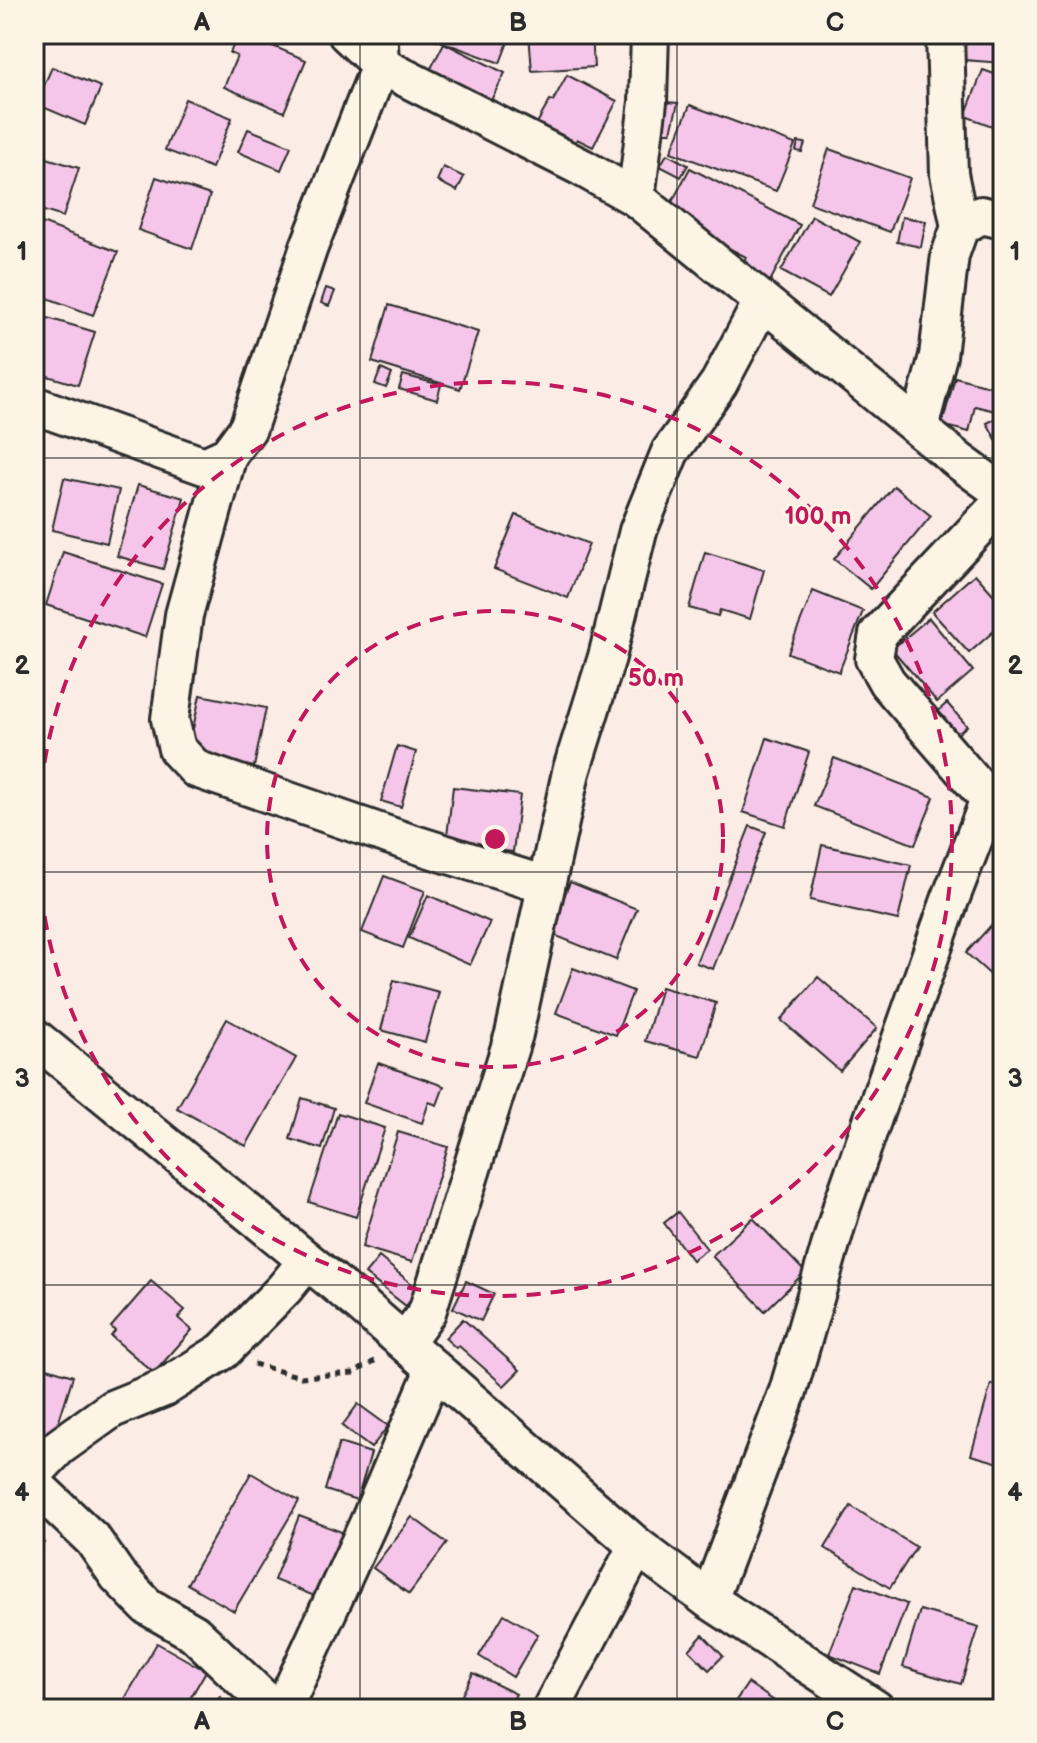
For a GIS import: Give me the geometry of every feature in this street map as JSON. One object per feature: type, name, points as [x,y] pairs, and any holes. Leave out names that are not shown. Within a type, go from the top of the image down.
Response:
[{"type":"street","points":[[347,34],[379,49],[636,198],[959,461],[1003,493]]},
{"type":"street","points":[[636,198],[648,102],[650,34]]},
{"type":"street","points":[[919,428],[938,356],[950,255],[960,227],[949,174],[945,34]]},
{"type":"street","points":[[379,49],[248,428],[228,455],[184,615],[170,719],[177,749],[196,769],[408,842],[545,885]]},
{"type":"street","points":[[960,227],[981,215],[1003,220]]},
{"type":"street","points":[[405,1342],[427,1312],[509,1048],[571,772],[607,657],[638,531],[670,452],[719,383],[762,302]]},
{"type":"street","points":[[34,405],[204,466],[228,455]]},
{"type":"street","points":[[709,1600],[788,1391],[842,1206],[950,900],[996,808],[887,682],[874,659],[878,634],[1003,501]]},
{"type":"street","points":[[34,1037],[405,1342],[637,1546],[709,1600],[876,1709]]},
{"type":"street","points":[[34,1473],[59,1447],[112,1409],[164,1388],[223,1351],[307,1261]]},
{"type":"street","points":[[283,1709],[434,1370]]},
{"type":"street","points":[[34,1484],[93,1540],[118,1576],[147,1606],[194,1633],[274,1709]]},
{"type":"street","points":[[551,1709],[637,1546]]},
{"type":"path","points":[[223,1351],[254,1364],[301,1377],[354,1373],[405,1342]]},
{"type":"building","points":[[238,34],[306,60],[284,112],[224,87],[237,56],[230,53]]},
{"type":"building","points":[[427,34],[511,34],[500,63]]},
{"type":"building","points":[[529,34],[592,34],[594,67],[532,71]]},
{"type":"building","points":[[966,34],[1003,34],[1003,63],[964,60]]},
{"type":"building","points":[[444,43],[505,73],[488,106],[427,76]]},
{"type":"building","points":[[52,67],[101,87],[85,125],[36,104]]},
{"type":"building","points":[[983,70],[1003,77],[1003,130],[965,116]]},
{"type":"building","points":[[567,75],[617,101],[593,147],[577,139],[574,145],[536,125]]},
{"type":"building","points":[[185,99],[232,118],[212,168],[165,150]]},
{"type":"building","points":[[665,102],[678,103],[671,132],[663,132]]},
{"type":"building","points":[[690,105],[795,144],[776,191],[671,152]]},
{"type":"building","points":[[248,129],[291,146],[281,170],[238,152]]},
{"type":"building","points":[[798,142],[805,143],[802,152],[796,151]]},
{"type":"building","points":[[829,149],[910,178],[890,232],[810,203]]},
{"type":"building","points":[[34,154],[79,168],[63,217],[34,208]]},
{"type":"building","points":[[667,154],[688,165],[681,177],[660,166]]},
{"type":"building","points":[[443,167],[464,177],[457,191],[437,181]]},
{"type":"building","points":[[690,168],[800,225],[767,287],[738,272],[746,257],[665,215]]},
{"type":"building","points":[[156,177],[210,195],[192,249],[138,230]]},
{"type":"building","points":[[812,216],[860,242],[829,297],[781,271]]},
{"type":"building","points":[[902,217],[926,221],[921,247],[897,242]]},
{"type":"building","points":[[34,220],[118,252],[93,315],[34,293]]},
{"type":"building","points":[[326,288],[335,291],[329,306],[321,303]]},
{"type":"building","points":[[389,305],[478,332],[460,389],[372,362]]},
{"type":"building","points":[[34,314],[95,332],[78,385],[34,372]]},
{"type":"building","points":[[381,369],[392,374],[386,388],[375,384]]},
{"type":"building","points":[[403,375],[441,385],[437,400],[399,389]]},
{"type":"building","points":[[955,377],[1001,389],[995,411],[975,406],[969,432],[942,425]]},
{"type":"building","points":[[1003,415],[1003,452],[987,423]]},
{"type":"building","points":[[64,478],[119,490],[107,543],[52,530]]},
{"type":"building","points":[[138,485],[184,498],[163,569],[117,556]]},
{"type":"building","points":[[894,486],[931,516],[871,589],[834,559]]},
{"type":"building","points":[[516,515],[589,544],[568,598],[494,569]]},
{"type":"building","points":[[63,552],[162,584],[145,637],[46,605]]},
{"type":"building","points":[[705,552],[764,570],[750,619],[720,610],[718,616],[689,608]]},
{"type":"building","points":[[975,574],[1003,605],[1003,623],[969,653],[932,612]]},
{"type":"building","points":[[813,591],[863,611],[839,672],[788,653]]},
{"type":"building","points":[[929,618],[973,671],[937,702],[892,649]]},
{"type":"building","points":[[200,695],[266,708],[254,767],[188,753]]},
{"type":"building","points":[[947,703],[967,726],[947,743],[928,720]]},
{"type":"building","points":[[767,738],[809,752],[785,826],[743,812]]},
{"type":"building","points":[[397,746],[416,752],[401,807],[381,801]]},
{"type":"building","points":[[834,758],[934,797],[915,845],[814,806]]},
{"type":"building","points":[[453,787],[520,795],[513,852],[446,844]]},
{"type":"building","points":[[750,826],[766,832],[713,969],[696,963]]},
{"type":"building","points":[[822,845],[911,865],[898,920],[810,900]]},
{"type":"building","points":[[384,876],[425,891],[403,948],[362,932]]},
{"type":"building","points":[[570,882],[637,909],[616,960],[549,933]]},
{"type":"building","points":[[428,895],[490,922],[470,965],[409,938]]},
{"type":"building","points":[[1003,912],[1003,986],[966,953]]},
{"type":"building","points":[[573,968],[633,991],[616,1035],[556,1013]]},
{"type":"building","points":[[818,977],[877,1028],[840,1071],[781,1020]]},
{"type":"building","points":[[394,980],[439,992],[425,1042],[381,1030]]},
{"type":"building","points":[[661,987],[716,1003],[700,1056],[645,1041]]},
{"type":"building","points":[[227,1019],[296,1058],[246,1146],[177,1108]]},
{"type":"building","points":[[378,1063],[444,1086],[437,1105],[429,1102],[422,1123],[364,1103]]},
{"type":"building","points":[[302,1098],[334,1108],[322,1149],[290,1139]]},
{"type":"building","points":[[338,1113],[385,1128],[356,1217],[309,1202]]},
{"type":"building","points":[[398,1132],[448,1147],[412,1262],[362,1247]]},
{"type":"building","points":[[678,1212],[707,1249],[692,1260],[664,1223]]},
{"type":"building","points":[[753,1218],[805,1272],[765,1311],[712,1256]]},
{"type":"building","points":[[379,1257],[419,1290],[406,1306],[365,1274]]},
{"type":"building","points":[[151,1281],[185,1310],[178,1318],[192,1330],[154,1373],[111,1336],[115,1331],[111,1327]]},
{"type":"building","points":[[466,1281],[494,1294],[481,1321],[453,1308]]},
{"type":"building","points":[[463,1319],[520,1370],[504,1386],[459,1346],[456,1348],[445,1338]]},
{"type":"building","points":[[34,1364],[73,1376],[51,1446],[34,1441]]},
{"type":"building","points":[[991,1384],[1003,1387],[1003,1464],[971,1455]]},
{"type":"building","points":[[358,1404],[388,1426],[371,1448],[342,1426]]},
{"type":"building","points":[[339,1443],[371,1453],[357,1500],[325,1490]]},
{"type":"building","points":[[251,1473],[299,1501],[234,1611],[187,1584]]},
{"type":"building","points":[[851,1506],[916,1547],[890,1588],[825,1548]]},
{"type":"building","points":[[299,1516],[347,1534],[322,1599],[274,1580]]},
{"type":"building","points":[[412,1517],[447,1543],[409,1594],[373,1568]]},
{"type":"building","points":[[34,1532],[44,1543],[34,1552]]},
{"type":"building","points":[[856,1584],[907,1604],[880,1674],[829,1654]]},
{"type":"building","points":[[920,1610],[979,1627],[961,1684],[903,1667]]},
{"type":"building","points":[[504,1614],[538,1634],[513,1677],[479,1656]]},
{"type":"building","points":[[703,1635],[723,1656],[709,1670],[689,1650]]},
{"type":"building","points":[[157,1643],[206,1671],[184,1709],[119,1709]]},
{"type":"building","points":[[473,1673],[516,1694],[508,1709],[455,1709]]},
{"type":"building","points":[[748,1683],[786,1709],[730,1709]]},
{"type":"building","points":[[220,1697],[234,1709],[209,1709]]}]
